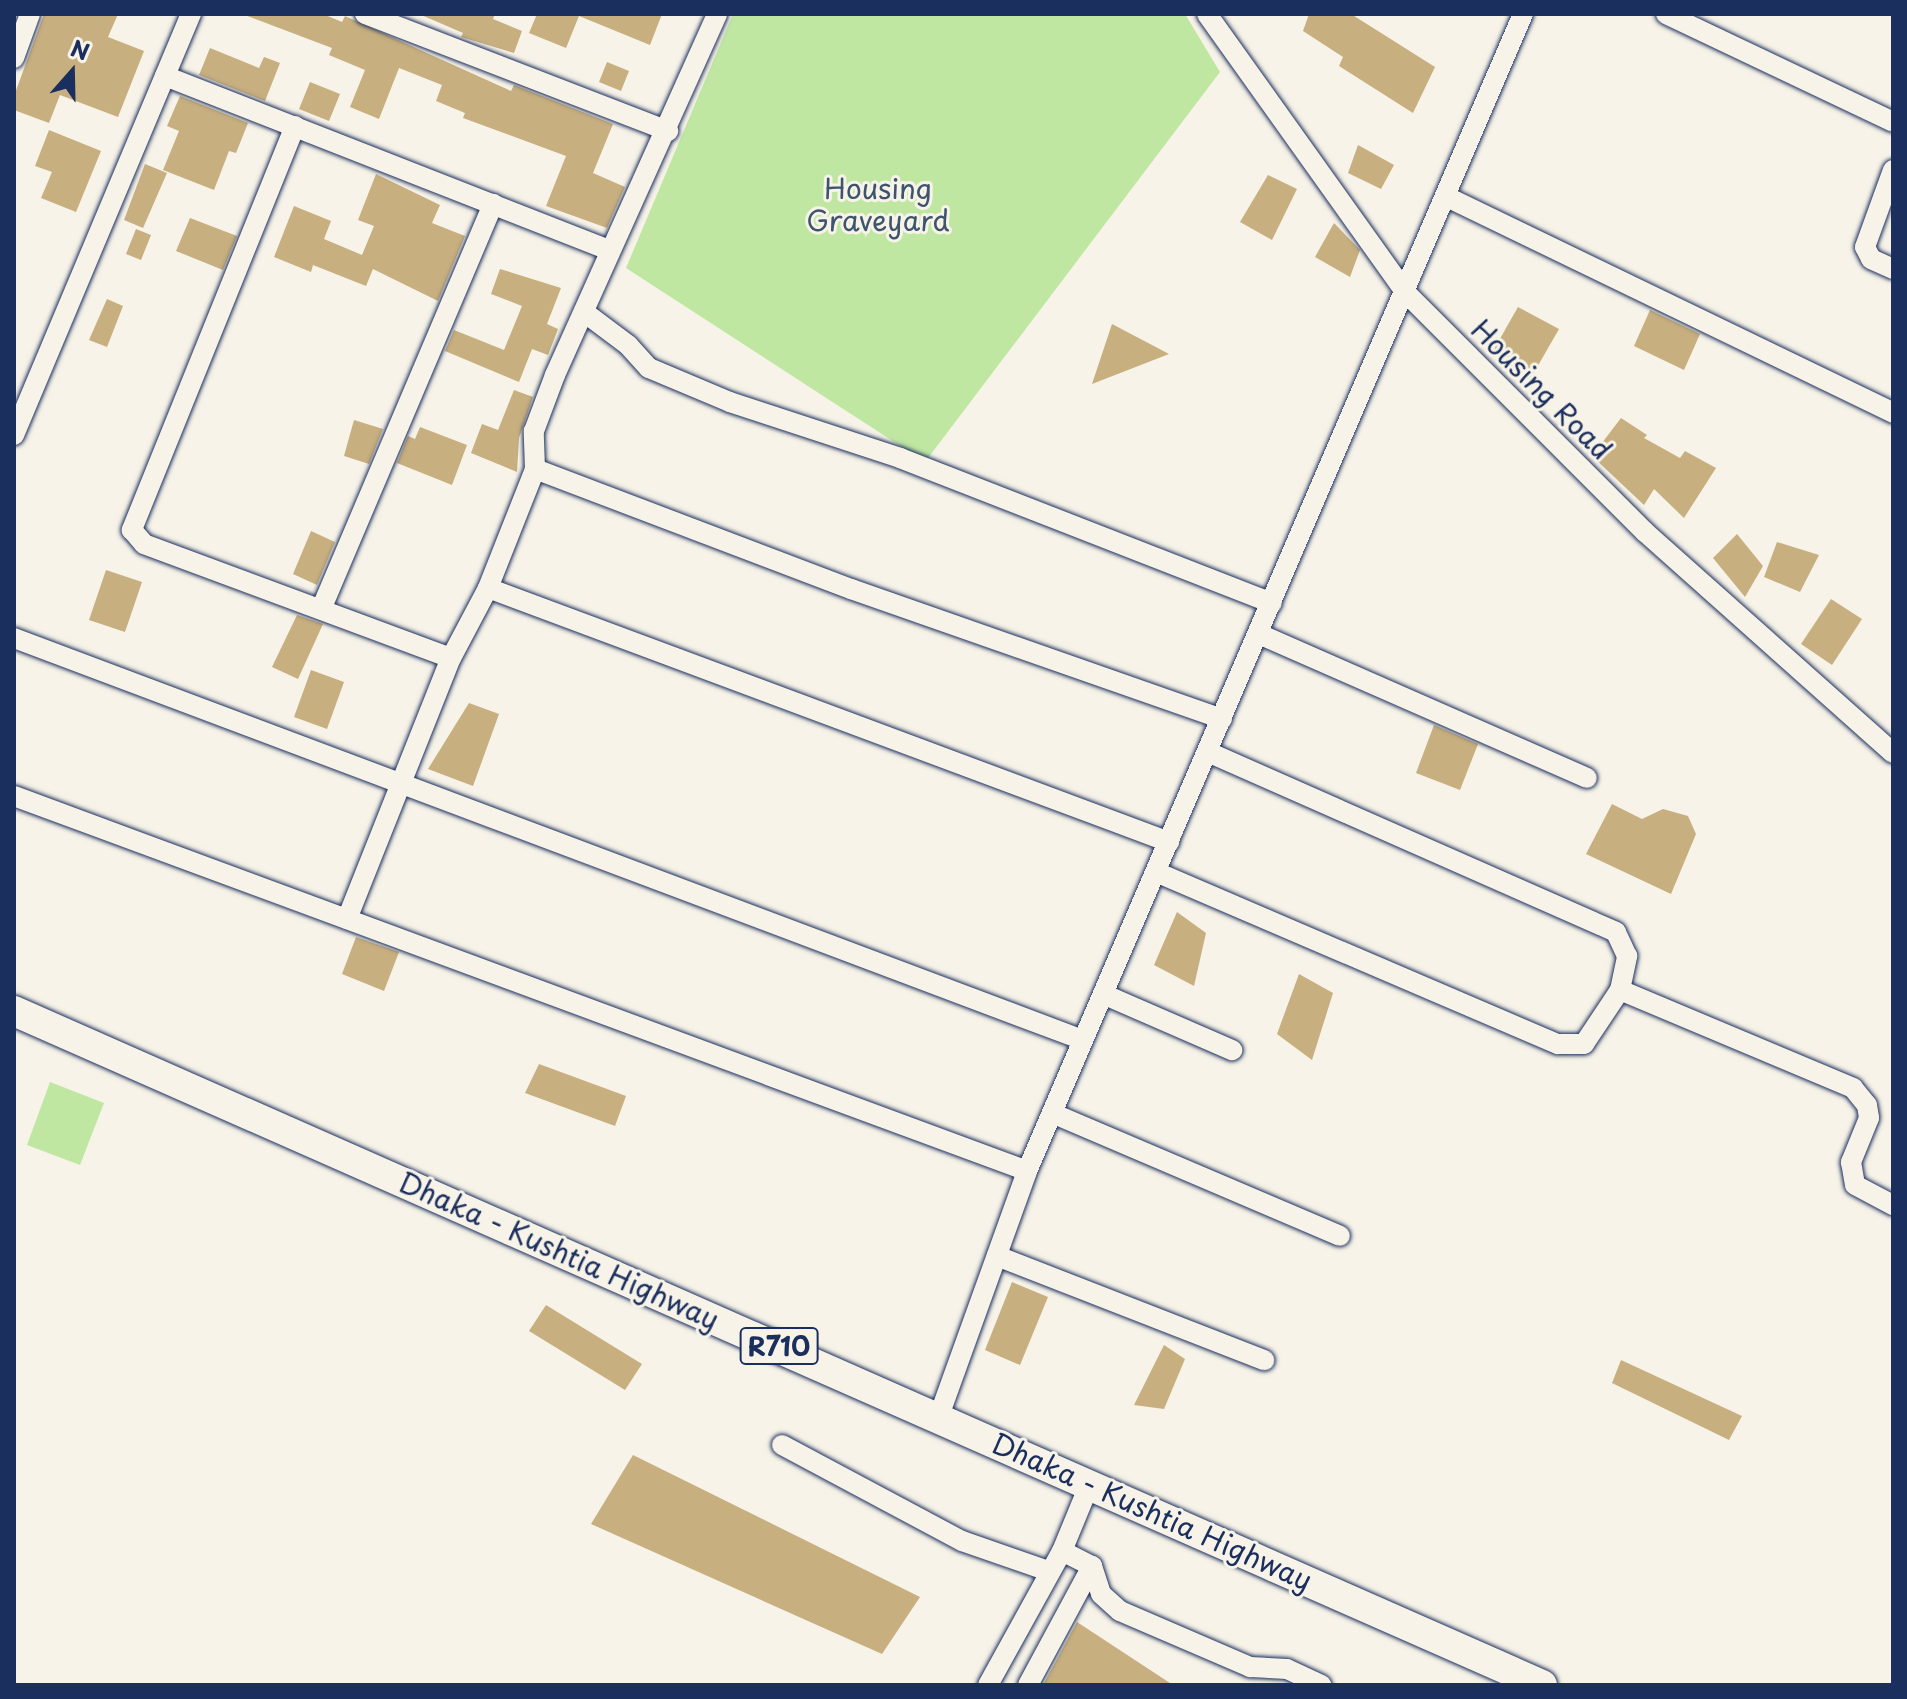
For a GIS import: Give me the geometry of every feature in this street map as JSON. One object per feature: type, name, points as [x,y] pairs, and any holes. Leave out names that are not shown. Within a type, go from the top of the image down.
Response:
[{"type":"main road","name":"Dhaka - Kushtia Highway","points":[[14,1011],[939,1416],[1542,1685]]},
{"type":"street","points":[[14,58],[30,14]]},
{"type":"street","points":[[14,435],[191,14]]},
{"type":"street","points":[[365,14],[668,131]]},
{"type":"street","points":[[347,919],[405,783],[451,658],[488,588],[535,469],[534,431],[609,250],[668,131],[717,14]]},
{"type":"street","name":"Housing Road","points":[[1207,14],[1406,293],[1645,532],[1893,753]]},
{"type":"street","points":[[939,1416],[1027,1171],[1523,14]]},
{"type":"street","points":[[1666,14],[1893,122]]},
{"type":"street","points":[[165,76],[609,250]]},
{"type":"street","points":[[295,126],[132,530],[144,544],[322,607],[451,658]]},
{"type":"street","points":[[1893,170],[1865,247],[1871,259],[1893,269]]},
{"type":"street","points":[[1447,197],[1893,413]]},
{"type":"street","points":[[322,607],[493,204]]},
{"type":"street","points":[[584,312],[663,374],[900,458],[1272,603]]},
{"type":"street","points":[[535,469],[851,589],[1222,719]]},
{"type":"street","points":[[488,588],[1169,842]]},
{"type":"street","points":[[1259,634],[1587,778]]},
{"type":"street","points":[[14,638],[1083,1040]]},
{"type":"street","points":[[1156,872],[1558,1044],[1584,1044],[1620,990],[1627,956],[1616,932],[1208,752]]},
{"type":"street","points":[[14,796],[1027,1171]]},
{"type":"street","points":[[1620,990],[1853,1088],[1867,1105],[1869,1118],[1851,1162],[1851,1176],[1855,1185],[1893,1205]]},
{"type":"street","points":[[1103,994],[1232,1050]]},
{"type":"street","points":[[1052,1113],[1340,1236]]},
{"type":"street","points":[[997,1256],[1264,1360]]},
{"type":"street","points":[[782,1445],[962,1541],[1048,1571]]},
{"type":"street","points":[[988,1685],[1048,1571],[1062,1551],[1090,1483]]},
{"type":"street","points":[[1062,1551],[1092,1566],[1101,1594],[1120,1611],[1250,1667],[1287,1669],[1321,1685]]},
{"type":"street","points":[[1028,1685],[1092,1566]]},
{"type":"green space","name":"Housing Graveyard","points":[[733,14],[1185,14],[1220,72],[925,462],[626,268]]},
{"type":"green space","points":[[50,1082],[104,1103],[80,1165],[27,1145]]},
{"type":"building","points":[[44,14],[118,14],[108,37],[144,51],[118,117],[60,95],[49,123],[14,110],[14,96]]},
{"type":"building","points":[[242,14],[323,14],[342,22],[345,16],[511,91],[514,85],[613,124],[593,173],[625,187],[607,228],[546,206],[566,156],[463,118],[465,113],[436,101],[442,85],[399,68],[379,119],[350,107],[365,70],[329,55],[332,48]]},
{"type":"building","points":[[419,14],[495,14],[493,19],[522,31],[514,53],[461,37],[463,33]]},
{"type":"building","points":[[537,14],[662,14],[650,45],[579,16],[566,48],[529,33]]},
{"type":"building","points":[[1309,14],[1351,14],[1435,67],[1413,113],[1339,66],[1343,57],[1303,31]]},
{"type":"building","points":[[210,48],[259,68],[264,57],[280,63],[265,101],[199,75]]},
{"type":"building","points":[[607,62],[629,71],[621,91],[599,82]]},
{"type":"building","points":[[310,82],[340,94],[329,121],[299,109]]},
{"type":"building","points":[[180,96],[248,123],[236,153],[229,151],[214,190],[163,170],[179,131],[167,126]]},
{"type":"building","points":[[49,130],[101,151],[76,212],[41,198],[52,172],[35,166]]},
{"type":"building","points":[[1358,145],[1394,165],[1381,189],[1348,173]]},
{"type":"building","points":[[145,164],[167,173],[143,228],[124,220]]},
{"type":"building","points":[[376,174],[440,205],[432,223],[465,236],[438,301],[373,269],[366,286],[313,265],[311,272],[274,257],[294,206],[331,221],[324,239],[362,255],[374,226],[358,220]]},
{"type":"building","points":[[1268,175],[1297,189],[1272,240],[1240,222]]},
{"type":"building","points":[[190,218],[237,236],[223,270],[176,251]]},
{"type":"building","points":[[1334,223],[1360,250],[1350,277],[1315,257]]},
{"type":"building","points":[[136,229],[151,235],[141,260],[126,254]]},
{"type":"building","points":[[500,269],[561,288],[547,324],[558,329],[548,355],[532,349],[519,382],[445,351],[454,330],[504,350],[522,306],[491,294]]},
{"type":"building","points":[[107,299],[123,306],[107,347],[89,340]]},
{"type":"building","points":[[1518,307],[1559,329],[1528,383],[1493,351]]},
{"type":"building","points":[[1650,310],[1700,334],[1684,370],[1634,346]]},
{"type":"building","points":[[1112,324],[1169,354],[1092,384]]},
{"type":"building","points":[[514,390],[533,397],[519,438],[517,472],[471,453],[482,424],[498,430]]},
{"type":"building","points":[[1621,418],[1647,435],[1644,438],[1680,458],[1685,451],[1716,468],[1684,518],[1654,489],[1644,505],[1592,456]]},
{"type":"building","points":[[354,420],[383,429],[369,464],[344,456]]},
{"type":"building","points":[[420,427],[467,445],[452,485],[397,463],[408,436],[415,439]]},
{"type":"building","points":[[311,531],[335,542],[317,585],[293,574]]},
{"type":"building","points":[[1737,534],[1763,566],[1745,597],[1713,558]]},
{"type":"building","points":[[1777,542],[1819,555],[1800,592],[1764,577]]},
{"type":"building","points":[[106,570],[142,582],[125,632],[89,620]]},
{"type":"building","points":[[1831,599],[1862,619],[1832,665],[1801,644]]},
{"type":"building","points":[[297,615],[323,624],[298,679],[272,667]]},
{"type":"building","points":[[311,670],[344,682],[327,729],[294,717]]},
{"type":"building","points":[[469,703],[499,714],[473,786],[428,769]]},
{"type":"building","points":[[1434,725],[1478,744],[1460,790],[1416,773]]},
{"type":"building","points":[[1612,804],[1642,819],[1663,809],[1688,816],[1696,834],[1671,894],[1586,854]]},
{"type":"building","points":[[1177,912],[1206,933],[1194,986],[1154,965]]},
{"type":"building","points":[[356,937],[399,952],[384,991],[342,974]]},
{"type":"building","points":[[1299,974],[1333,993],[1312,1060],[1277,1034]]},
{"type":"building","points":[[539,1064],[626,1096],[615,1126],[525,1093]]},
{"type":"building","points":[[1012,1282],[1048,1297],[1020,1365],[985,1350]]},
{"type":"building","points":[[546,1305],[642,1364],[625,1390],[529,1331]]},
{"type":"building","points":[[1164,1345],[1185,1359],[1164,1409],[1134,1405]]},
{"type":"building","points":[[1621,1360],[1742,1416],[1729,1440],[1612,1383]]},
{"type":"building","points":[[633,1455],[920,1597],[882,1654],[591,1524]]},
{"type":"building","points":[[1077,1622],[1173,1685],[1043,1685]]}]
